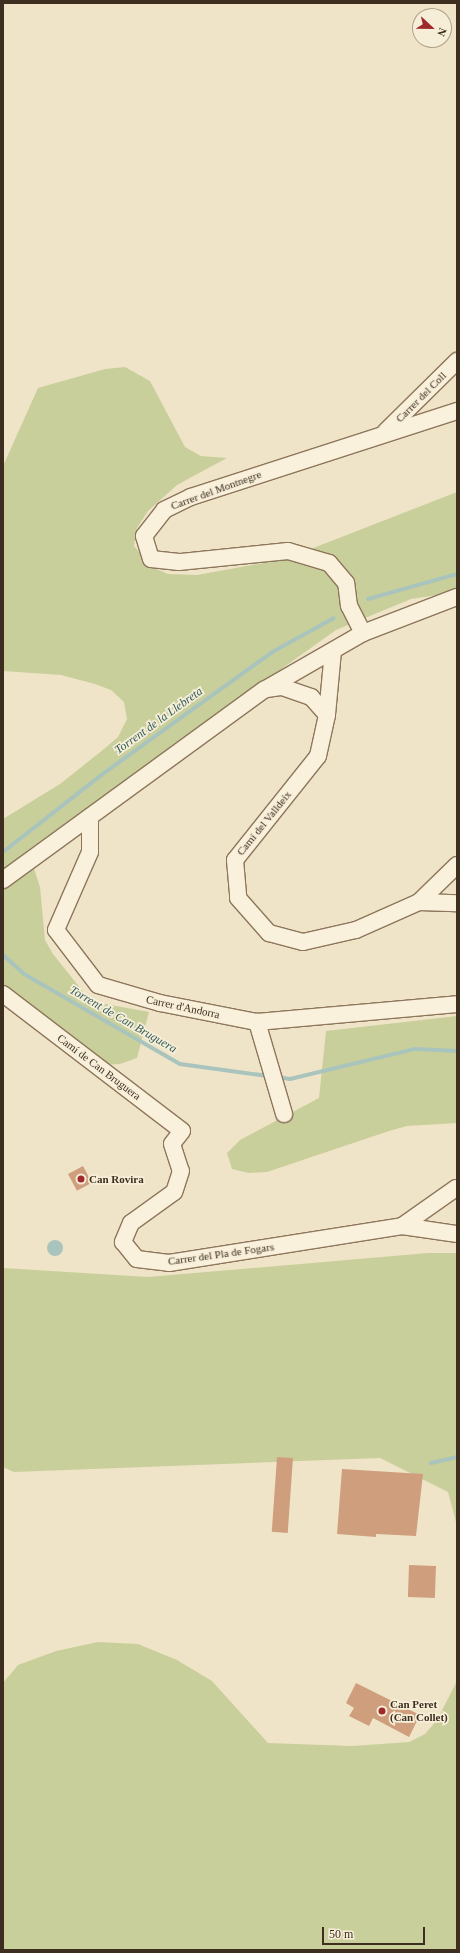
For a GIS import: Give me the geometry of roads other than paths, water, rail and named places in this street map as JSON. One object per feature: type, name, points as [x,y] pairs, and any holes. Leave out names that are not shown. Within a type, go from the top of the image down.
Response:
[{"type":"street","name":"Carrer del Coll","points":[[385,432],[457,361]]},
{"type":"street","name":"Carrer del Montnegre","points":[[363,633],[349,606],[346,583],[329,563],[288,550],[179,562],[151,559],[144,536],[164,510],[191,497],[385,432],[457,411]]},
{"type":"street","points":[[3,880],[264,690],[363,633],[457,597]]},
{"type":"street","name":"Camí del Valldeix","points":[[333,650],[327,716],[318,756],[234,860],[238,898],[269,933],[303,942],[356,930],[419,902],[457,865]]},
{"type":"street","points":[[264,690],[282,687],[311,697],[327,716]]},
{"type":"street","name":"Carrer d'Andorra","points":[[90,817],[90,852],[56,930],[98,985],[160,1003],[257,1022],[457,1004]]},
{"type":"street","points":[[419,902],[457,903]]},
{"type":"street","name":"Camí de Can Bruguera","points":[[3,994],[182,1131],[172,1144]]},
{"type":"street","points":[[257,1022],[284,1114]]},
{"type":"street","name":"Carrer del Pla de Fogars","points":[[172,1144],[181,1171],[174,1192],[131,1223],[124,1242],[137,1259],[169,1263],[402,1226],[457,1234]]},
{"type":"street","name":"Carrer del Pla de Fogars","points":[[402,1226],[456,1188]]},
{"type":"water","points":[[52,1240],[58,1240],[63,1245],[61,1254],[58,1256],[52,1256],[47,1251],[47,1245]]},
{"type":"waterway","name":"Torrent de la Llebreta","points":[[368,599],[457,574]]},
{"type":"waterway","name":"Torrent de la Llebreta","points":[[3,852],[104,773],[274,651],[334,618]]},
{"type":"waterway","name":"Torrent de Can Bruguera","points":[[3,955],[24,974],[180,1064],[268,1076]]},
{"type":"waterway","name":"Torrent de Can Bruguera","points":[[277,1077],[290,1079],[415,1049],[457,1051]]},
{"type":"waterway","points":[[431,1463],[457,1457]]},
{"type":"place","name":"Can Rovira","points":[[81,1179]]},
{"type":"place","name":"Can Peret (Can Collet)","points":[[382,1711]]}]
